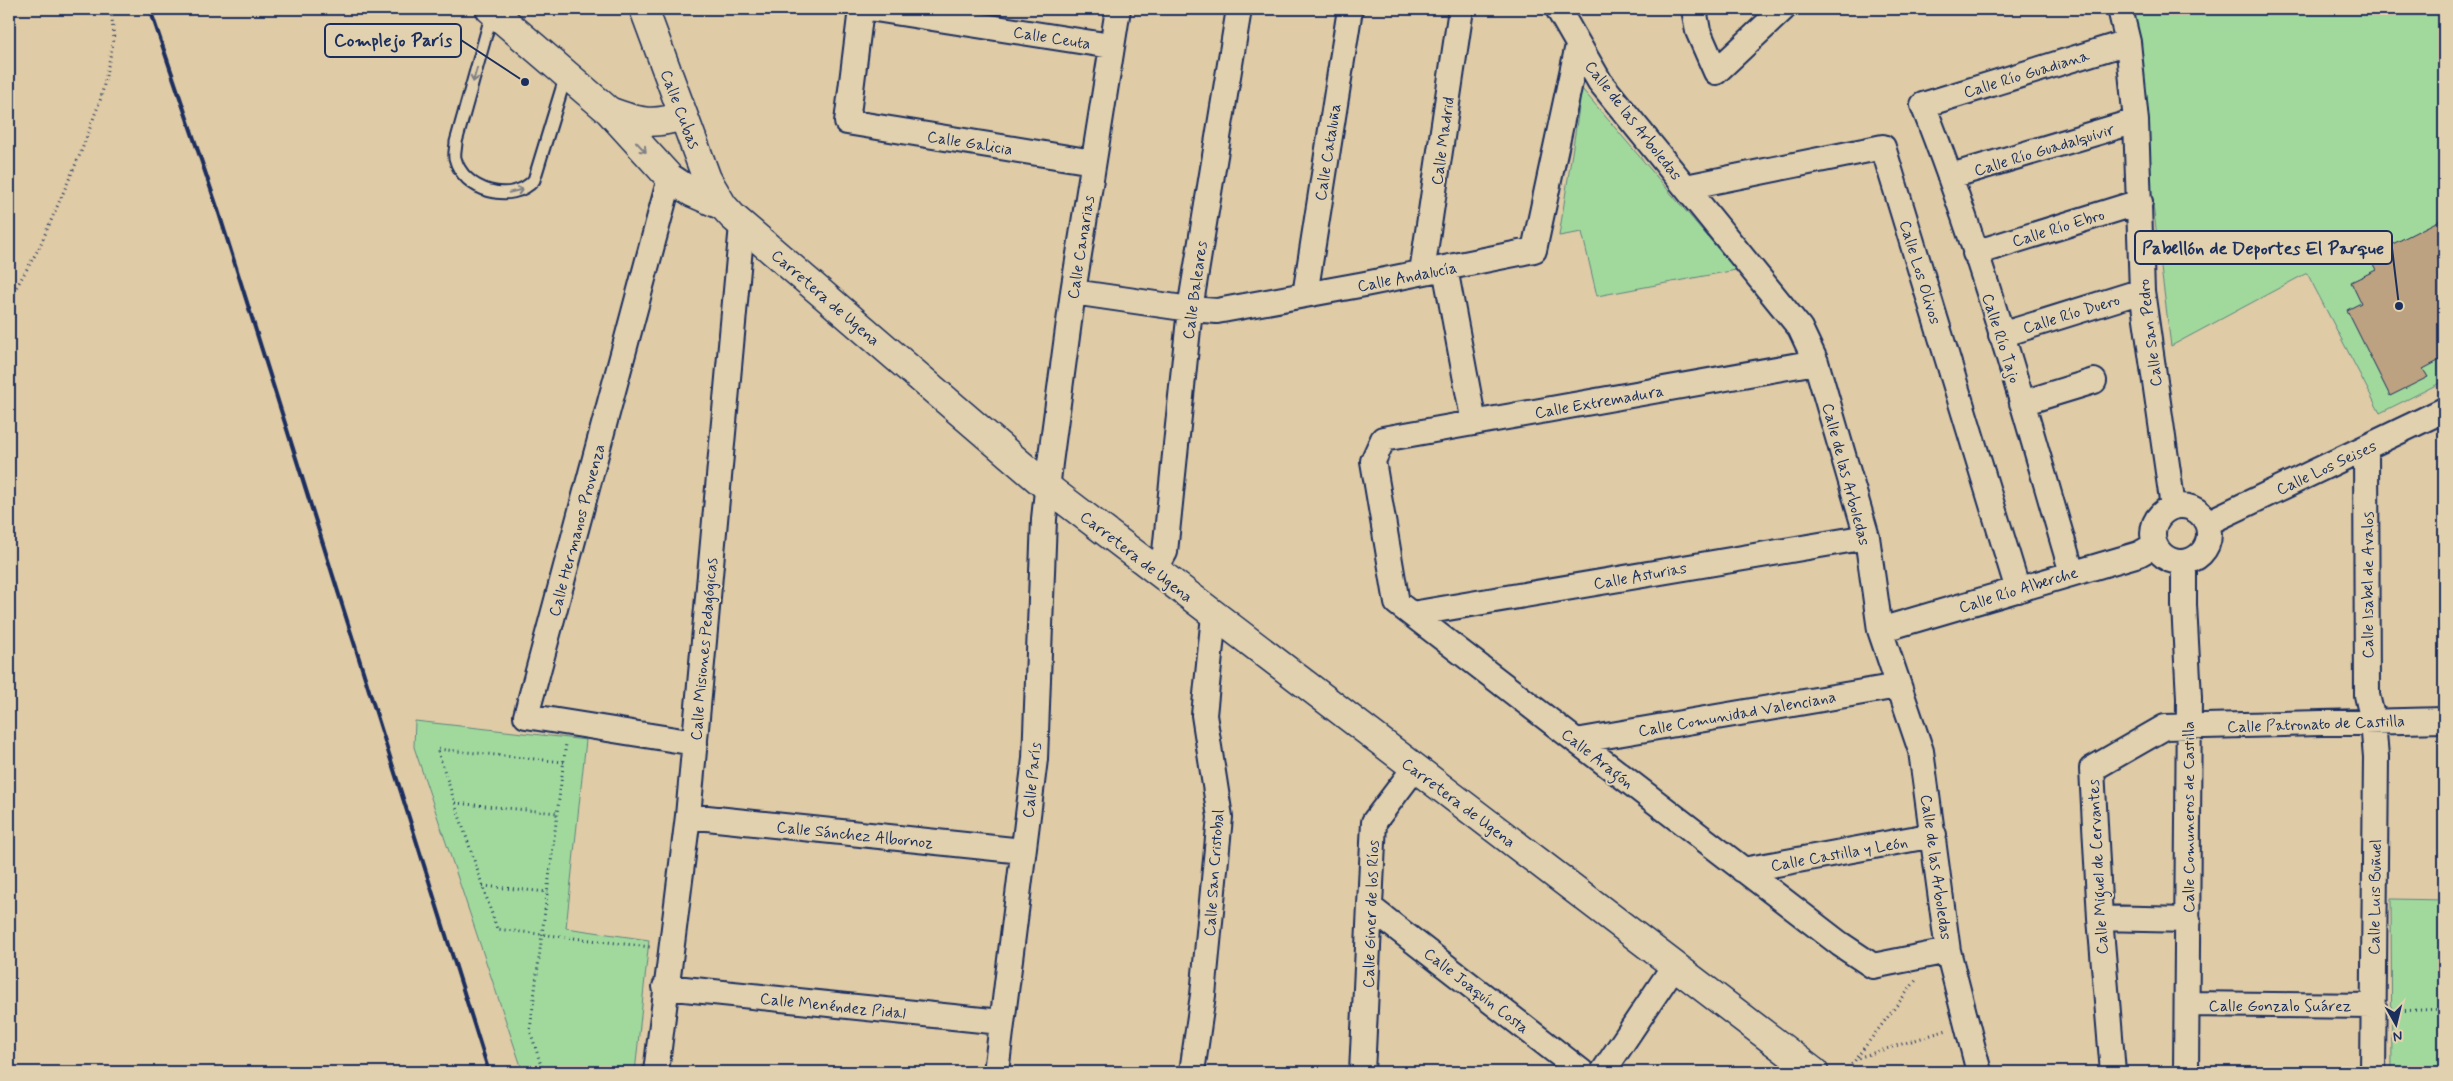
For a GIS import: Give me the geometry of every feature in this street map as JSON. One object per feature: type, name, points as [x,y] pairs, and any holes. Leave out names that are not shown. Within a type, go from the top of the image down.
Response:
[{"type":"main road","name":"Calle Cubas","points":[[644,9],[682,116],[707,178],[724,206]]},
{"type":"main road","name":"Carretera de Ugena","points":[[491,10],[609,110],[670,178],[693,193],[724,206],[742,225],[1047,487],[1414,769],[1814,1072]]},
{"type":"main road","points":[[609,110],[643,122],[667,121],[682,116]]},
{"type":"street","name":"Calle Galicia","points":[[862,9],[847,122],[1093,162]]},
{"type":"street","name":"Calle Ceuta","points":[[875,9],[1111,46]]},
{"type":"street","name":"Calle Canarias","points":[[1047,487],[1073,292],[1118,9]]},
{"type":"street","name":"Calle Baleares","points":[[1155,570],[1165,552],[1190,309],[1240,9]]},
{"type":"street","name":"Calle Cataluña","points":[[1305,295],[1350,9]]},
{"type":"street","name":"Calle Madrid","points":[[1461,9],[1433,270],[1474,423]]},
{"type":"street","name":"Calle de las Arboledas","points":[[1558,9],[1600,82],[1800,328],[1816,362],[1867,536],[1880,630],[1921,751],[1934,835],[1937,953],[1967,1024],[1979,1072]]},
{"type":"street","points":[[1694,9],[1698,31],[1716,72],[1783,9]]},
{"type":"street","name":"Calle San Pedro","points":[[2120,9],[2128,42],[2136,121],[2142,291],[2173,507]]},
{"type":"street","name":"Calle Río Guadiana","points":[[1923,105],[2128,42]]},
{"type":"street","name":"Calle Andalucía","points":[[1073,292],[1190,309],[1217,311],[1534,250],[1578,45]]},
{"type":"street","name":"Calle Río Tajo","points":[[1923,105],[1951,176],[2072,573]]},
{"type":"street","name":"Calle Río Guadalquivir","points":[[1951,176],[2136,121]]},
{"type":"street","name":"Calle Los Olivos","points":[[1686,187],[1883,147],[2018,590]]},
{"type":"street","name":"Calle Hermanos Provenza","points":[[670,178],[526,716],[695,743]]},
{"type":"street","name":"Calle Río Ebro","points":[[1975,253],[2140,202]]},
{"type":"street","name":"Calle Misiones Pedagógicas","points":[[656,1072],[688,816],[742,225]]},
{"type":"street","name":"Calle Río Duero","points":[[2001,335],[2142,291]]},
{"type":"street","name":"Calle Extremadura","points":[[1383,439],[1816,362]]},
{"type":"street","points":[[2022,404],[2094,381]]},
{"type":"street","name":"Calle Los Seises","points":[[2207,524],[2366,448],[2443,415]]},
{"type":"street","name":"Calle Aragón","points":[[1383,439],[1373,461],[1397,603],[1840,944],[1873,966],[1937,953]]},
{"type":"street","name":"Calle Isabel de Avalos","points":[[2366,448],[2367,694],[2373,722]]},
{"type":"street","name":"Calle París","points":[[996,1072],[1035,759],[1047,487]]},
{"type":"street","points":[[2173,507],[2190,507],[2197,511],[2207,524],[2209,532],[2205,548],[2200,555],[2184,562],[2167,558],[2155,545],[2153,536],[2158,518],[2173,507]]},
{"type":"street","name":"Calle Asturias","points":[[1412,614],[1867,536]]},
{"type":"street","name":"Calle Río Alberche","points":[[1880,630],[2139,554],[2155,545]]},
{"type":"street","name":"Calle Comuneros de Castilla","points":[[2184,562],[2189,727],[2186,1072]]},
{"type":"street","name":"Calle San Cristobal","points":[[1192,1072],[1203,995],[1220,817],[1204,715],[1214,615]]},
{"type":"street","name":"Calle Comunidad Valenciana","points":[[1576,740],[1898,686]]},
{"type":"street","name":"Calle Patronato de Castilla","points":[[2189,727],[2444,720]]},
{"type":"street","name":"Calle Luis Buñuel","points":[[2373,722],[2376,757],[2381,1008],[2374,1072]]},
{"type":"street","name":"Calle Miguel de Cervantes","points":[[2113,1072],[2100,918],[2092,770],[2165,727],[2189,727]]},
{"type":"street","name":"Calle Giner de los Ríos","points":[[1362,1072],[1374,822],[1414,769]]},
{"type":"street","name":"Calle Sánchez Albornoz","points":[[688,816],[1023,851]]},
{"type":"street","name":"Calle Castilla y León","points":[[1743,870],[1934,835]]},
{"type":"street","name":"Calle Joaquín Costa","points":[[1371,908],[1582,1072]]},
{"type":"street","points":[[2100,918],[2188,920]]},
{"type":"street","points":[[1603,1072],[1674,966]]},
{"type":"street","name":"Calle Menéndez Pidal","points":[[665,988],[1001,1022]]},
{"type":"street","name":"Calle Gonzalo Suárez","points":[[2187,1004],[2381,1008]]},
{"type":"lane","points":[[491,10],[456,142],[455,158],[468,180],[483,188],[499,193],[519,191],[527,188],[534,180],[566,75]]},
{"type":"path","points":[[9,300],[39,248],[81,152],[101,98],[114,39],[111,9]]},
{"type":"path","points":[[543,1072],[530,1030],[569,722]]},
{"type":"path","points":[[564,762],[438,749],[497,929],[670,950]]},
{"type":"path","points":[[455,803],[558,813]]},
{"type":"path","points":[[483,886],[548,892]]},
{"type":"path","points":[[1845,1072],[1937,953]]},
{"type":"path","points":[[2381,1008],[2444,1009]]},
{"type":"path","points":[[1856,1058],[1967,1024]]},
{"type":"path","points":[[542,1067],[596,1072]]},
{"type":"green space","points":[[2128,9],[2444,9],[2444,381],[2380,413],[2307,273],[2171,346]]},
{"type":"green space","points":[[1582,89],[1736,270],[1597,296],[1582,232],[1559,236]]},
{"type":"green space","points":[[415,721],[586,740],[566,928],[649,940],[635,1072],[523,1072],[414,747]]},
{"type":"green space","points":[[2391,899],[2444,900],[2444,1072],[2392,1072]]},
{"type":"building","points":[[2444,218],[2444,358],[2423,369],[2428,377],[2390,396],[2347,310],[2361,303],[2351,282],[2376,270],[2369,256]]},
{"type":"railway","points":[[150,9],[218,210],[489,1072]]},
{"type":"place","name":"Complejo París","points":[[525,82]]},
{"type":"place","name":"Pabellón de Deportes El Parque","points":[[2399,306]]}]
